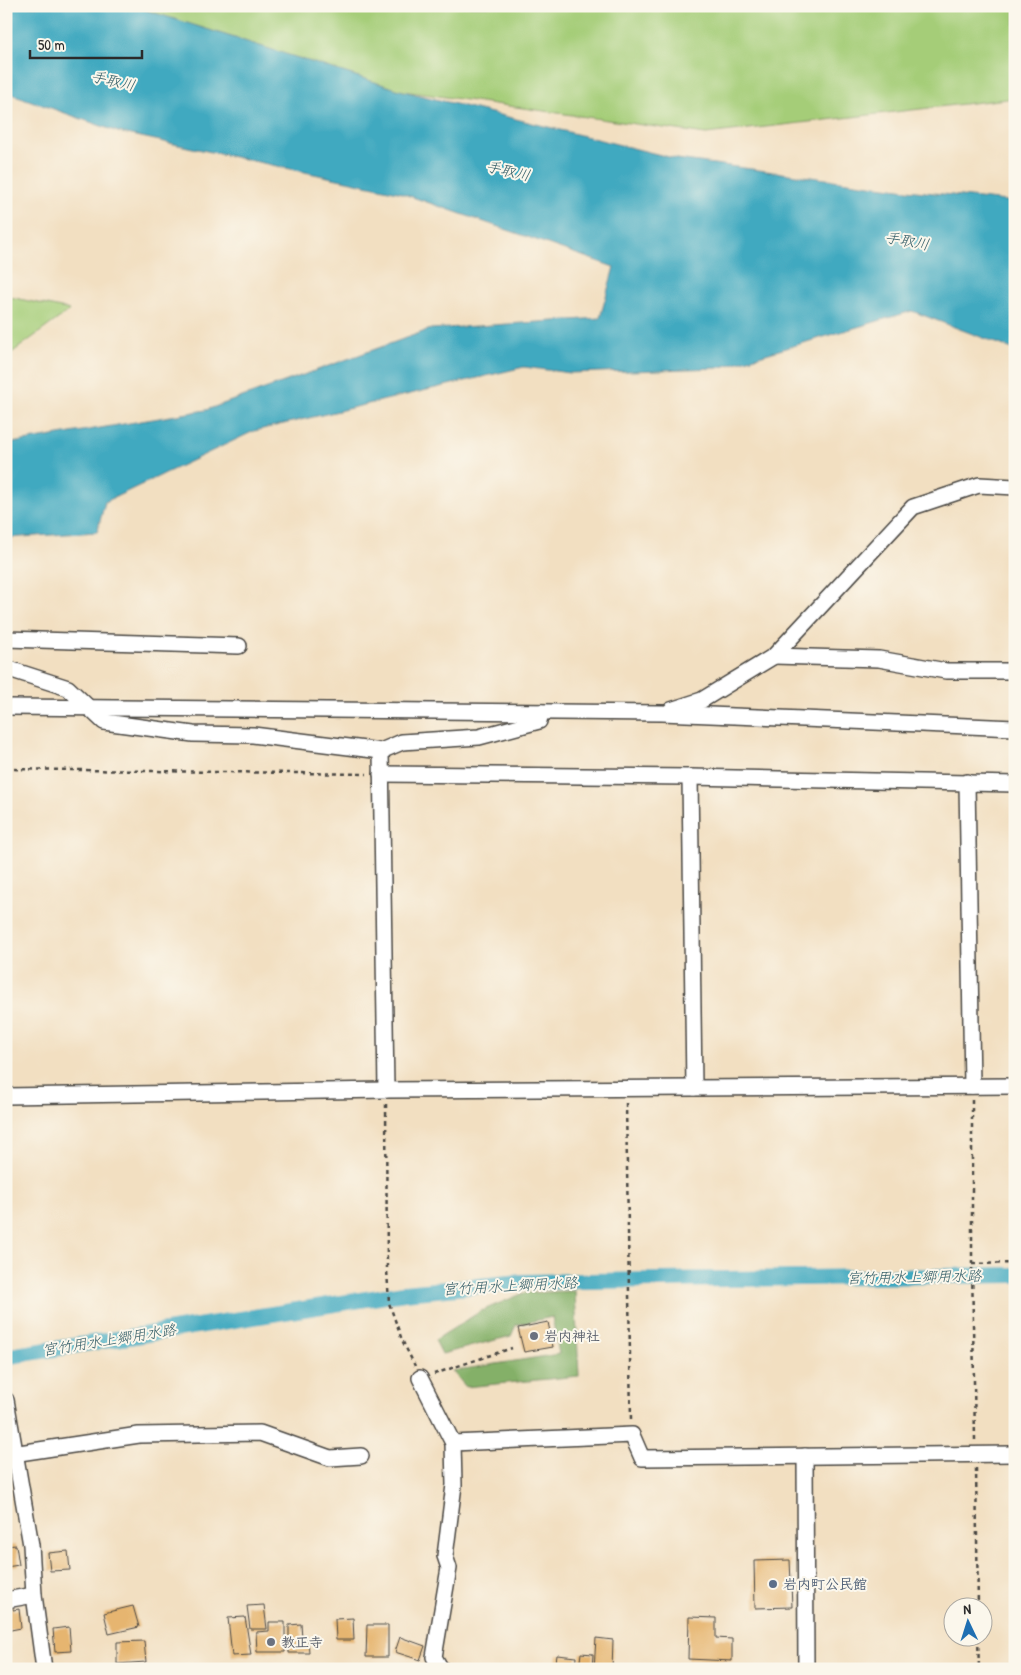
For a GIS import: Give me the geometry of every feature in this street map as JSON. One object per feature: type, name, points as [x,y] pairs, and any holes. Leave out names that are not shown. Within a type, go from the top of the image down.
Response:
[{"type":"street","points":[[662,713],[702,700],[774,656],[913,507],[979,485],[1015,487]]},
{"type":"street","points":[[6,639],[239,646]]},
{"type":"street","points":[[774,656],[879,659],[946,671],[1015,671]]},
{"type":"street","points":[[6,668],[68,688],[104,722],[193,734],[253,735],[381,751],[402,742],[479,737],[539,720],[541,712]]},
{"type":"street","points":[[6,707],[662,713],[1015,728]]},
{"type":"street","points":[[381,751],[386,1090]]},
{"type":"street","points":[[381,774],[690,777],[1015,784]]},
{"type":"street","points":[[690,777],[694,1088]]},
{"type":"street","points":[[968,782],[972,1086]]},
{"type":"street","points":[[6,1096],[386,1090],[1015,1086]]},
{"type":"street","points":[[420,1378],[453,1443],[454,1485],[445,1556],[449,1568],[434,1657],[441,1669]]},
{"type":"street","points":[[6,1400],[11,1454],[31,1546],[34,1595],[44,1669]]},
{"type":"street","points":[[11,1454],[139,1435],[260,1433],[330,1458],[361,1456]]},
{"type":"street","points":[[453,1443],[632,1435],[642,1458],[1015,1454]]},
{"type":"street","points":[[805,1456],[806,1669]]},
{"type":"street","points":[[6,1600],[34,1595]]},
{"type":"path","points":[[6,769],[381,774]]},
{"type":"path","points":[[972,1086],[973,1281]]},
{"type":"path","points":[[626,1089],[632,1435]]},
{"type":"path","points":[[386,1090],[389,1303],[402,1340],[420,1378],[512,1348]]},
{"type":"path","points":[[972,1264],[1015,1262]]},
{"type":"path","points":[[978,1648],[978,1669]]},
{"type":"green space","points":[[133,6],[1015,6],[1015,98],[706,134],[403,91]]},
{"type":"green space","points":[[6,296],[70,310],[6,357]]},
{"type":"green space","points":[[575,1291],[579,1376],[466,1387],[452,1371],[559,1354],[552,1317],[516,1325],[511,1336],[442,1354],[435,1340],[481,1311],[524,1293]]},
{"type":"water","name":"手取川","points":[[6,6],[133,6],[403,91],[677,159],[907,190],[1015,202],[1015,350],[912,311],[718,368],[570,373],[524,367],[254,431],[105,502],[97,532],[6,538],[6,444],[206,410],[431,329],[600,318],[614,267],[398,192],[118,132],[6,92]]},
{"type":"building","points":[[548,1322],[553,1347],[524,1352],[518,1328]]},
{"type":"building","points":[[16,1545],[19,1565],[6,1567],[6,1546]]},
{"type":"building","points":[[68,1551],[70,1570],[50,1571],[48,1553]]},
{"type":"building","name":"岩内町公民館","points":[[790,1560],[792,1607],[755,1608],[754,1561]]},
{"type":"building","points":[[12,1601],[13,1610],[19,1609],[21,1628],[6,1631],[6,1602]]},
{"type":"building","points":[[264,1605],[267,1629],[250,1629],[247,1606]]},
{"type":"building","points":[[133,1606],[139,1627],[109,1634],[104,1613]]},
{"type":"building","points":[[245,1617],[251,1655],[232,1656],[228,1618]]},
{"type":"building","points":[[689,1617],[716,1618],[716,1638],[732,1639],[732,1661],[688,1659]]},
{"type":"building","points":[[353,1618],[354,1640],[336,1640],[335,1619]]},
{"type":"building","name":"教正寺","points":[[269,1622],[285,1622],[285,1652],[257,1652],[256,1632],[269,1631]]},
{"type":"building","points":[[301,1624],[302,1639],[308,1639],[309,1653],[289,1653],[289,1625]]},
{"type":"building","points":[[367,1625],[388,1625],[388,1657],[366,1657]]},
{"type":"building","points":[[69,1627],[71,1651],[55,1652],[53,1629]]},
{"type":"building","points":[[400,1637],[425,1646],[420,1660],[395,1652]]},
{"type":"building","points":[[596,1638],[613,1640],[612,1669],[594,1669]]},
{"type":"building","points":[[144,1641],[146,1662],[117,1664],[117,1642]]},
{"type":"building","points":[[581,1653],[593,1654],[592,1669],[579,1669]]},
{"type":"building","points":[[557,1655],[576,1657],[575,1669],[555,1669]]},
{"type":"waterway","name":"宮竹用水上郷用水路","points":[[10,1356],[404,1293],[521,1282],[1015,1275]]},
{"type":"place","name":"岩内神社","points":[[534,1336]]},
{"type":"place","name":"岩内町公民館","points":[[773,1584]]},
{"type":"place","name":"教正寺","points":[[271,1642]]}]
